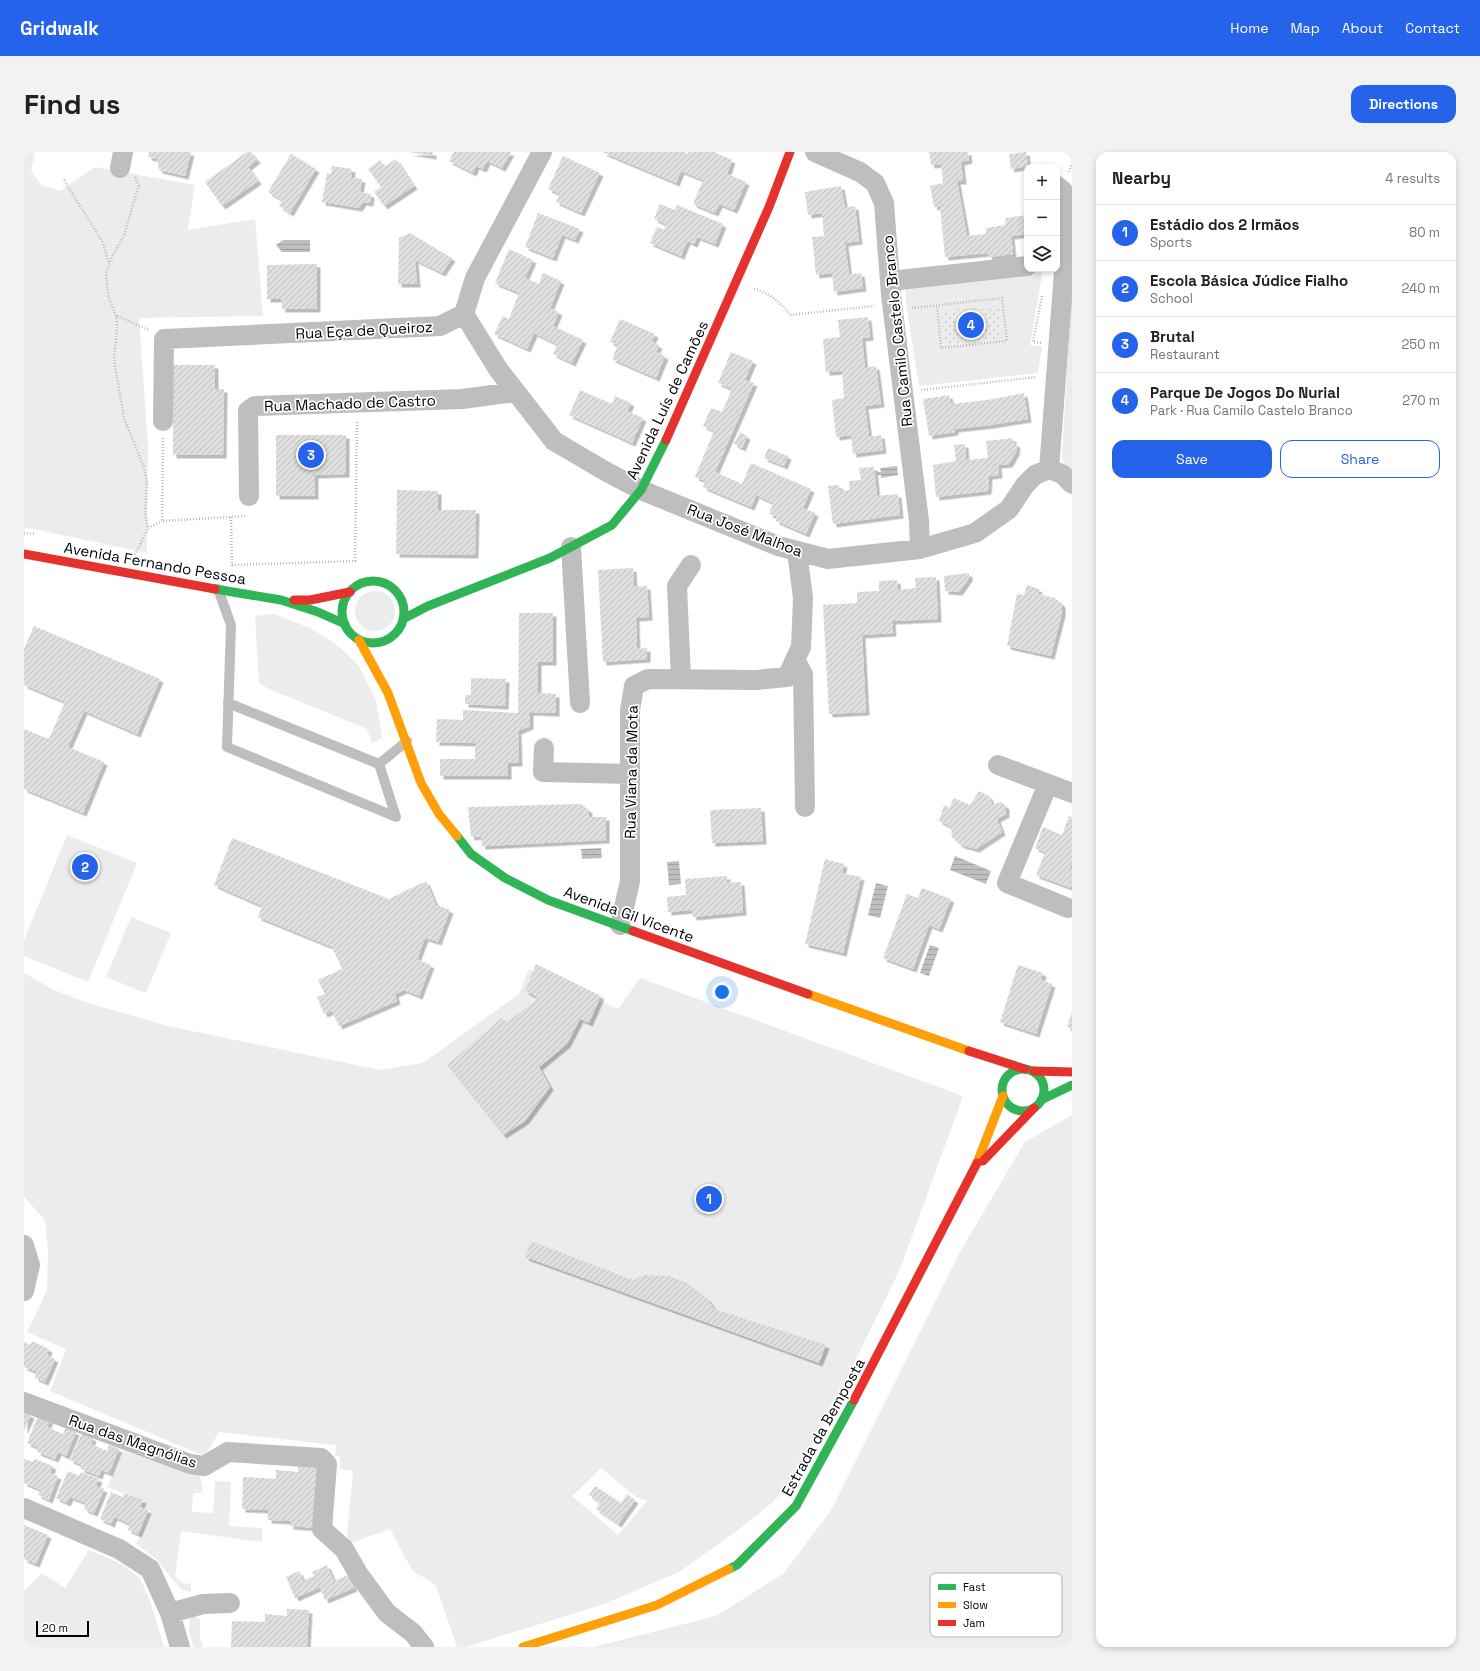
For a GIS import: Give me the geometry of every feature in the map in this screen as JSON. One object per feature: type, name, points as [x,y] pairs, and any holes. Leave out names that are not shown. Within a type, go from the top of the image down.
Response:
[{"type":"street","points":[[464,314],[475,278],[542,152]]},
{"type":"street","name":"Avenida Luís de Camões","points":[[464,591],[483,585],[550,558],[612,525],[641,490],[670,432],[769,207],[790,152]]},
{"type":"street","name":"Rua Camilo Castelo Branco","points":[[815,152],[860,172],[875,183],[884,203],[890,281],[900,307],[919,521],[920,549]]},
{"type":"street","points":[[1060,188],[1063,191],[1066,246],[1061,262],[1049,469],[1062,474],[1072,484]]},
{"type":"street","points":[[890,281],[1024,266]]},
{"type":"street","name":"Rua Eça de Queiroz","points":[[164,339],[440,326],[464,314]]},
{"type":"street","name":"Rua José Malhoa","points":[[464,314],[498,369],[554,441],[641,490],[778,546],[828,559],[920,549],[975,533],[1009,509],[1025,485],[1035,475],[1049,469]]},
{"type":"street","points":[[163,422],[164,339]]},
{"type":"street","name":"Rua Machado de Castro","points":[[249,496],[248,411],[250,408],[255,406],[462,399],[515,392]]},
{"type":"street","points":[[571,547],[580,702]]},
{"type":"street","name":"Rua Viana da Mota","points":[[620,925],[630,881],[630,710],[634,686],[648,679],[756,680],[787,677],[801,648],[802,598],[797,551]]},
{"type":"street","name":"Avenida Fernando Pessoa","points":[[24,554],[281,600]]},
{"type":"street","points":[[681,679],[677,586],[691,565]]},
{"type":"street","points":[[359,640],[366,643],[383,646],[399,629],[404,619],[404,609],[396,591],[388,585],[378,582],[368,582],[358,585],[345,599],[342,616],[348,630],[359,640],[388,693]]},
{"type":"street","points":[[396,591],[409,593]]},
{"type":"street","points":[[440,592],[464,591]]},
{"type":"street","points":[[404,619],[428,606],[464,591]]},
{"type":"street","points":[[281,600],[310,600],[350,592]]},
{"type":"street","points":[[281,600],[318,612],[345,624]]},
{"type":"street","points":[[795,660],[803,674],[805,807]]},
{"type":"street","points":[[386,671],[388,693]]},
{"type":"street","name":"Avenida Gil Vicente","points":[[388,693],[407,741],[421,783],[439,814],[471,854],[505,878],[534,894],[956,1047]]},
{"type":"street","points":[[544,748],[543,772],[630,774]]},
{"type":"street","points":[[998,765],[1072,793]]},
{"type":"street","points":[[1048,784],[1007,883],[1068,908]]},
{"type":"street","points":[[956,1047],[982,1065]]},
{"type":"street","points":[[956,1047],[1030,1070],[1042,1081],[1044,1094],[1041,1100],[975,1170]]},
{"type":"street","points":[[975,1170],[1003,1093],[1004,1083],[1007,1076],[1018,1069],[1072,1072]]},
{"type":"street","points":[[994,1077],[1010,1106],[1016,1109],[1028,1110],[1034,1108]]},
{"type":"street","points":[[1041,1100],[1072,1085]]},
{"type":"street","name":"Estrada da Bemposta","points":[[523,1647],[657,1605],[737,1565],[796,1506],[835,1437],[975,1170]]},
{"type":"street","points":[[24,1245],[30,1265],[24,1291]]},
{"type":"street","name":"Rua das Magnólias","points":[[24,1402],[190,1464],[204,1466],[228,1452],[321,1458],[327,1464],[322,1529],[344,1549],[359,1575],[387,1613],[413,1633],[424,1647]]},
{"type":"street","points":[[24,1508],[119,1550],[150,1569],[170,1613],[180,1647]]},
{"type":"street","points":[[170,1613],[203,1604],[230,1603]]},
{"type":"lane","points":[[218,589],[231,625],[227,747],[396,817],[379,764]]},
{"type":"lane","points":[[228,703],[379,764]]},
{"type":"lane","points":[[379,764],[407,741]]},
{"type":"path","points":[[121,160],[135,175],[139,186],[124,236],[113,255],[106,274],[108,295],[116,316],[117,326],[114,359],[124,418],[144,468],[147,482],[145,512],[148,528]]},
{"type":"path","points":[[64,180],[103,244],[109,265]]},
{"type":"path","points":[[734,286],[762,291],[780,303],[791,315],[900,307],[937,306],[1002,298],[1007,341],[941,348],[937,306]]},
{"type":"path","points":[[1043,291],[1033,342],[1044,343]]},
{"type":"path","points":[[116,316],[153,332],[164,339]]},
{"type":"path","points":[[916,391],[1041,377]]},
{"type":"path","points":[[231,517],[232,565],[355,561],[357,402]]},
{"type":"path","points":[[162,521],[163,422]]},
{"type":"path","points":[[131,574],[136,551],[148,528],[162,521],[249,516],[249,496]]},
{"type":"shaded area","points":[[24,152],[35,152],[31,170],[41,185],[60,191],[95,167],[195,185],[188,230],[255,219],[263,316],[139,318],[148,447],[147,553],[29,528],[24,529]]},
{"type":"shaded area","points":[[283,240],[310,240],[310,252],[282,252],[276,245]]},
{"type":"shaded area","points":[[1024,271],[1042,272],[1030,345],[1042,347],[1038,373],[919,386],[906,304],[905,285]]},
{"type":"shaded area","points":[[1072,276],[1072,473],[1062,459]]},
{"type":"shaded area","points":[[999,306],[1002,339],[944,344],[941,311]]},
{"type":"shaded area","points":[[897,466],[898,475],[881,478],[881,475],[878,475],[877,472],[881,472],[880,468]]},
{"type":"shaded area","points":[[375,591],[383,593],[389,597],[393,603],[395,611],[393,619],[389,625],[383,629],[375,631],[367,629],[361,625],[357,619],[355,611],[357,603],[361,597],[367,593]]},
{"type":"shaded area","points":[[274,614],[310,628],[336,644],[359,666],[376,701],[382,738],[372,743],[367,729],[267,688],[259,683],[255,616]]},
{"type":"shaded area","points":[[67,835],[137,863],[88,982],[24,956],[24,940]]},
{"type":"shaded area","points":[[601,848],[602,858],[582,859],[581,849]]},
{"type":"shaded area","points":[[955,856],[991,871],[986,884],[950,870]]},
{"type":"shaded area","points":[[679,861],[681,884],[669,885],[667,862]]},
{"type":"shaded area","points":[[876,883],[888,886],[880,918],[868,915]]},
{"type":"shaded area","points":[[131,917],[171,933],[146,993],[106,977]]},
{"type":"shaded area","points":[[930,945],[939,948],[929,976],[920,973]]},
{"type":"shaded area","points":[[529,969],[618,1009],[640,978],[963,1096],[900,1269],[803,1464],[773,1502],[733,1534],[679,1572],[604,1604],[466,1647],[457,1647],[436,1586],[412,1570],[390,1529],[348,1544],[347,1537],[353,1471],[340,1469],[340,1456],[335,1456],[336,1445],[219,1432],[208,1451],[202,1455],[50,1391],[66,1349],[27,1332],[47,1290],[48,1251],[45,1220],[24,1197],[24,973],[54,990],[88,1003],[168,1026],[380,1070],[423,1063],[519,994]],"holes":[[[601,1468],[636,1497],[647,1501],[618,1535],[572,1496]]]},
{"type":"shaded area","points":[[1072,1115],[1072,1647],[594,1647],[716,1616],[784,1573],[832,1509],[961,1250],[1025,1142]]},
{"type":"shaded area","points":[[124,1451],[199,1475],[202,1484],[202,1493],[193,1493],[192,1512],[213,1513],[215,1481],[231,1482],[229,1526],[262,1528],[262,1542],[181,1531],[175,1577],[183,1583],[191,1584],[191,1592],[181,1589],[155,1558],[136,1544],[151,1511],[142,1507],[144,1501],[107,1487]]},
{"type":"shaded area","points":[[89,1550],[109,1558],[133,1572],[142,1582],[146,1590],[164,1647],[24,1647],[24,1591],[42,1573],[65,1588]]},
{"type":"shaded area","points":[[196,1616],[200,1620],[200,1638],[203,1647],[194,1647],[190,1636],[189,1628],[191,1617]]},
{"type":"building","points":[[149,152],[191,152],[185,176],[159,170],[157,159],[148,157]]},
{"type":"building","points":[[247,152],[251,152],[257,160],[248,167],[258,181],[222,206],[205,182]]},
{"type":"building","points":[[408,152],[433,152],[433,156]]},
{"type":"building","points":[[454,152],[511,152],[502,168],[487,161],[483,169],[476,166],[473,173],[449,161]]},
{"type":"building","points":[[602,152],[683,152],[688,154],[689,152],[714,152],[732,160],[727,174],[746,182],[734,210],[719,204],[715,213],[693,204],[703,180],[681,171],[676,183]]},
{"type":"building","points":[[929,152],[968,152],[969,160],[961,162],[963,181],[957,181],[967,236],[986,234],[986,228],[1005,225],[1006,218],[1024,215],[1024,234],[1011,236],[1013,254],[989,257],[988,253],[945,257],[940,206],[934,207],[930,186],[943,183],[941,164],[931,165]]},
{"type":"building","points":[[1026,152],[1028,164],[1024,164],[1024,167],[1011,169],[1009,154]]},
{"type":"building","points":[[291,154],[316,169],[290,213],[279,206],[282,200],[268,192]]},
{"type":"building","points":[[563,156],[600,173],[581,213],[556,202],[560,194],[548,189]]},
{"type":"building","points":[[396,159],[414,186],[384,206],[374,192],[381,187],[368,169],[380,160],[384,167]]},
{"type":"building","points":[[332,166],[352,169],[351,178],[362,179],[360,192],[371,194],[370,203],[363,202],[359,208],[322,202],[327,173],[331,174]]},
{"type":"building","points":[[841,186],[845,208],[855,206],[859,241],[845,243],[849,275],[861,273],[863,288],[834,292],[832,273],[816,275],[812,237],[824,236],[822,213],[808,215],[805,192]]},
{"type":"building","points":[[660,204],[675,210],[677,205],[723,224],[715,244],[697,237],[694,244],[687,241],[681,256],[650,243],[657,227],[664,230],[666,224],[654,219]]},
{"type":"building","points":[[538,213],[580,229],[575,240],[562,235],[553,258],[525,247]]},
{"type":"building","points":[[410,233],[452,258],[442,273],[415,260],[417,284],[398,284],[399,238]]},
{"type":"building","points":[[509,249],[533,260],[525,278],[539,284],[543,273],[561,281],[550,308],[559,312],[553,326],[583,340],[572,363],[553,354],[557,344],[534,333],[527,349],[494,334],[503,316],[509,319],[519,293],[495,283]]},
{"type":"building","points":[[317,264],[317,309],[282,309],[281,299],[267,299],[267,265]]},
{"type":"building","points":[[868,317],[870,337],[862,338],[865,368],[876,366],[881,404],[865,406],[869,437],[881,435],[883,450],[853,454],[851,435],[836,437],[832,400],[844,398],[842,371],[826,372],[823,339],[840,337],[838,320]]},
{"type":"building","points":[[620,319],[655,334],[652,342],[659,345],[656,352],[665,356],[656,378],[612,359],[618,345],[610,342]]},
{"type":"building","points":[[731,352],[753,361],[745,380],[754,383],[715,472],[742,484],[751,463],[811,489],[803,508],[815,513],[806,534],[776,521],[776,516],[769,514],[773,503],[756,495],[751,507],[703,487],[706,481],[695,477],[714,431],[703,426],[711,408],[722,412],[732,389],[718,383]]},
{"type":"building","points":[[173,365],[215,365],[215,389],[224,389],[223,455],[173,455]]},
{"type":"building","points":[[580,390],[612,404],[615,396],[631,403],[627,411],[643,418],[632,443],[569,415]]},
{"type":"building","points":[[1024,393],[1028,419],[955,429],[955,432],[929,436],[923,399],[949,395],[951,404],[987,400]]},
{"type":"building","points":[[740,432],[747,436],[742,448],[734,444]]},
{"type":"building","points":[[276,435],[346,435],[346,474],[315,475],[315,496],[276,496]]},
{"type":"building","points":[[1013,438],[1013,443],[1017,444],[1016,452],[1009,464],[998,465],[999,475],[989,476],[988,491],[936,497],[933,465],[956,461],[954,445],[965,444],[966,460],[988,458],[986,441]]},
{"type":"building","points":[[768,448],[788,456],[784,466],[764,458]]},
{"type":"building","points":[[874,467],[877,496],[898,494],[900,515],[833,524],[828,486],[839,485],[840,491],[850,490],[849,481],[861,480],[859,468]]},
{"type":"building","points":[[397,490],[438,491],[438,510],[476,510],[475,555],[396,554]]},
{"type":"building","points":[[633,568],[634,587],[647,586],[649,617],[636,618],[637,649],[647,648],[647,659],[603,662],[598,570]]},
{"type":"building","points":[[969,573],[969,578],[959,592],[945,591],[944,576]]},
{"type":"building","points":[[936,577],[938,619],[892,621],[893,633],[862,635],[866,712],[829,714],[823,605],[857,603],[857,592],[879,591],[879,581],[897,580],[898,590],[916,588],[915,578]]},
{"type":"building","points":[[1027,585],[1039,589],[1038,594],[1055,598],[1062,604],[1062,613],[1051,656],[1007,646],[1017,594],[1024,595]]},
{"type":"building","points":[[519,613],[553,613],[553,662],[538,662],[538,693],[556,694],[556,713],[530,712],[530,726],[518,731],[519,763],[508,763],[508,776],[440,776],[440,759],[475,759],[475,743],[436,742],[437,719],[463,720],[463,710],[518,713]]},
{"type":"building","points":[[34,626],[160,679],[137,734],[84,711],[68,747],[104,762],[83,813],[24,789],[24,729],[49,739],[65,702],[24,685],[24,649]]},
{"type":"building","points":[[471,678],[506,679],[505,706],[465,704],[465,695],[471,695]]},
{"type":"building","points":[[979,791],[989,796],[992,805],[1001,802],[1006,806],[1006,814],[997,819],[1002,832],[976,849],[961,845],[952,837],[951,827],[939,821],[944,805],[949,808],[954,798],[970,805]]},
{"type":"building","points":[[581,804],[589,810],[589,817],[606,817],[606,840],[482,846],[481,836],[471,837],[468,807]]},
{"type":"building","points":[[761,808],[763,841],[712,843],[710,810]]},
{"type":"building","points":[[1069,816],[1072,817],[1072,862],[1070,868],[1072,869],[1071,888],[1036,875],[1045,852],[1035,848],[1043,827],[1062,835]]},
{"type":"building","points":[[232,838],[389,899],[426,881],[436,905],[450,910],[438,942],[425,938],[417,959],[431,965],[419,996],[404,990],[395,994],[397,1001],[339,1026],[332,1011],[324,1014],[317,997],[325,994],[318,980],[342,969],[332,947],[258,917],[262,906],[214,885]]},
{"type":"building","points":[[825,859],[844,864],[842,873],[861,877],[843,953],[805,944]]},
{"type":"building","points":[[727,876],[727,883],[741,882],[743,912],[693,917],[692,910],[668,912],[667,897],[686,895],[685,879]]},
{"type":"building","points":[[922,888],[951,899],[939,929],[929,925],[913,969],[883,958],[907,894],[918,898]]},
{"type":"building","points":[[536,964],[601,996],[589,1023],[580,1019],[567,1044],[539,1067],[550,1087],[525,1121],[503,1135],[447,1065],[502,1018],[506,1023],[535,1001],[537,997],[525,991]]},
{"type":"building","points":[[1018,965],[1043,973],[1041,980],[1052,984],[1036,1034],[1000,1022]]},
{"type":"building","points":[[1072,1012],[1072,1029],[1067,1027]]},
{"type":"building","points":[[531,1241],[633,1280],[644,1275],[670,1276],[687,1283],[708,1299],[714,1309],[826,1345],[819,1363],[525,1257]]},
{"type":"building","points":[[32,1341],[49,1349],[47,1355],[55,1359],[45,1382],[35,1378],[37,1372],[24,1367],[24,1342],[30,1345]]},
{"type":"building","points":[[24,1412],[31,1415],[24,1431]]},
{"type":"building","points":[[38,1416],[50,1420],[47,1427],[63,1434],[66,1428],[76,1432],[66,1456],[58,1452],[55,1459],[37,1452],[39,1448],[27,1443]]},
{"type":"building","points":[[82,1433],[93,1438],[91,1444],[107,1451],[109,1445],[119,1449],[109,1473],[101,1470],[99,1476],[81,1469],[82,1465],[70,1460]]},
{"type":"building","points":[[24,1459],[33,1462],[35,1459],[53,1466],[50,1473],[58,1476],[49,1500],[38,1495],[41,1490],[24,1483]]},
{"type":"building","points":[[298,1465],[320,1466],[317,1528],[290,1526],[290,1521],[268,1520],[268,1510],[242,1509],[243,1477],[276,1479],[276,1470],[298,1472]]},
{"type":"building","points":[[68,1471],[79,1476],[81,1472],[99,1479],[96,1486],[104,1489],[94,1513],[84,1509],[86,1503],[70,1497],[67,1503],[56,1498]]},
{"type":"building","points":[[595,1486],[621,1503],[627,1494],[635,1500],[618,1524],[596,1509],[600,1503],[589,1495]]},
{"type":"building","points":[[111,1492],[123,1497],[124,1493],[143,1500],[140,1507],[148,1510],[138,1534],[128,1530],[130,1524],[114,1517],[111,1524],[100,1519]]},
{"type":"building","points":[[24,1525],[48,1535],[36,1564],[24,1559]]},
{"type":"building","points":[[327,1565],[334,1581],[348,1575],[354,1588],[325,1600],[320,1587],[295,1598],[286,1577],[299,1571],[303,1581],[314,1576],[312,1572]]},
{"type":"building","points":[[287,1609],[309,1610],[307,1647],[231,1647],[232,1621],[265,1622],[265,1614],[287,1616]]},
{"type":"traffic: fast","points":[[403,619],[428,606],[550,558],[612,525],[641,490],[666,440]]},
{"type":"traffic: fast","points":[[373,581],[390,586],[395,590],[399,595],[404,612],[399,629],[395,634],[390,638],[373,643],[356,638],[351,634],[347,629],[342,612],[347,595],[351,590],[356,586],[373,581]]},
{"type":"traffic: fast","points":[[215,589],[281,600],[318,612],[345,624]]},
{"type":"traffic: fast","points":[[457,836],[471,854],[505,878],[548,900],[633,931]]},
{"type":"traffic: fast","points":[[1023,1069],[1038,1075],[1044,1090],[1038,1105],[1023,1111],[1008,1105],[1002,1090],[1008,1075],[1023,1069]]},
{"type":"traffic: fast","points":[[1041,1100],[1072,1085]]},
{"type":"traffic: fast","points":[[729,1569],[737,1565],[796,1506],[854,1400]]},
{"type":"traffic: slow","points":[[359,640],[388,693],[421,783],[439,814],[457,836]]},
{"type":"traffic: slow","points":[[808,994],[969,1051]]},
{"type":"traffic: slow","points":[[977,1163],[1003,1096]]},
{"type":"traffic: slow","points":[[523,1647],[657,1605],[729,1569]]},
{"type":"traffic: jam","points":[[666,440],[769,207],[790,152]]},
{"type":"traffic: jam","points":[[24,554],[215,589]]},
{"type":"traffic: jam","points":[[294,600],[310,600],[350,592]]},
{"type":"traffic: jam","points":[[633,931],[808,994]]},
{"type":"traffic: jam","points":[[969,1051],[1025,1069]]},
{"type":"traffic: jam","points":[[1034,1071],[1072,1072]]},
{"type":"traffic: jam","points":[[983,1161],[1034,1108]]},
{"type":"traffic: jam","points":[[854,1400],[977,1163]]},
{"type":"place","name":"Parque De Jogos Do Nurial","points":[[971,325]]},
{"type":"place","name":"Brutal","points":[[311,455]]},
{"type":"place","name":"Escola Básica Júdice Fialho","points":[[85,867]]},
{"type":"place","name":"Estádio dos 2 Irmãos","points":[[709,1199]]}]
